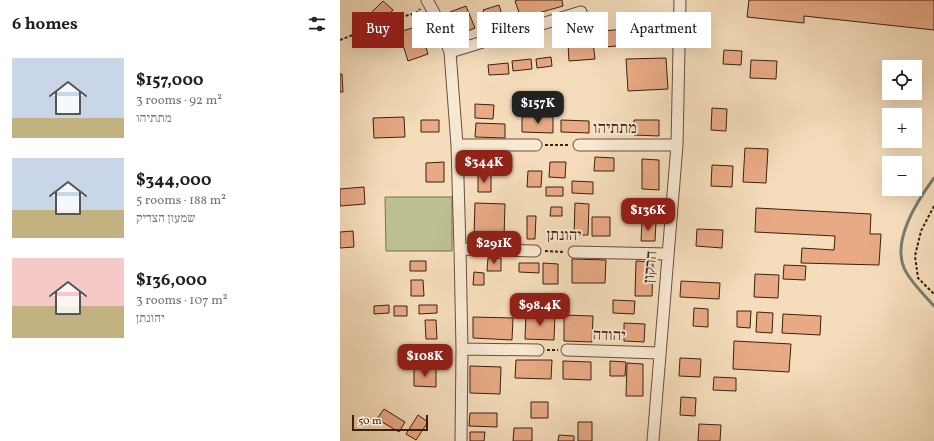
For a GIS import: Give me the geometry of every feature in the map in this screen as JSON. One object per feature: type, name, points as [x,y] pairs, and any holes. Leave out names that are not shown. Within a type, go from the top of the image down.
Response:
[{"type":"street","name":"הרקון","points":[[653,441],[677,144],[680,0]]},
{"type":"street","points":[[427,1],[439,22],[450,52],[457,145],[460,249],[462,349],[461,441]]},
{"type":"street","points":[[450,52],[552,21]]},
{"type":"street","name":"מתתיהו","points":[[579,145],[677,144]]},
{"type":"street","points":[[457,145],[536,145]]},
{"type":"street","name":"יהונתן","points":[[460,249],[535,251]]},
{"type":"street","name":"יהונתן","points":[[574,252],[668,254]]},
{"type":"street","points":[[462,349],[538,350]]},
{"type":"street","name":"יהודה","points":[[567,350],[659,354]]},
{"type":"path","points":[[340,40],[394,19],[416,13],[427,1]]},
{"type":"path","name":"מתתיהו","points":[[536,145],[579,145]]},
{"type":"path","points":[[934,206],[921,231],[915,256],[918,278],[934,294]]},
{"type":"path","name":"יהונתן","points":[[535,251],[574,252]]},
{"type":"path","points":[[538,350],[567,350]]},
{"type":"green space","points":[[385,197],[452,197],[452,251],[386,251]]},
{"type":"building","points":[[562,0],[563,6],[542,12],[519,12],[515,1]]},
{"type":"building","points":[[749,0],[934,0],[934,30],[804,16],[804,23],[747,17]]},
{"type":"building","points":[[383,1],[393,10],[391,12],[372,12]]},
{"type":"building","points":[[499,5],[501,12],[484,12],[483,10]]},
{"type":"building","points":[[466,6],[468,12],[450,12]]},
{"type":"building","points":[[469,13],[475,28],[469,30]]},
{"type":"building","points":[[412,28],[412,48],[426,48],[428,54],[408,61],[404,48],[404,30]]},
{"type":"building","points":[[616,30],[616,46],[608,47],[608,31]]},
{"type":"building","points":[[568,48],[594,48],[595,59],[569,61]]},
{"type":"building","points":[[724,50],[742,51],[741,65],[723,64]]},
{"type":"building","points":[[551,57],[552,66],[537,68],[536,59]]},
{"type":"building","points":[[666,58],[668,89],[628,91],[626,59]]},
{"type":"building","points":[[531,59],[532,69],[513,71],[512,61]]},
{"type":"building","points":[[751,60],[777,61],[776,79],[750,78]]},
{"type":"building","points":[[508,63],[509,74],[489,75],[488,65]]},
{"type":"building","points":[[340,74],[342,74],[343,92],[340,92]]},
{"type":"building","points":[[475,104],[494,105],[493,119],[475,118]]},
{"type":"building","points":[[712,108],[727,109],[726,131],[711,130]]},
{"type":"building","points":[[404,117],[405,137],[374,138],[373,118]]},
{"type":"building","points":[[522,117],[553,117],[553,133],[522,132]]},
{"type":"building","points":[[421,120],[439,120],[439,132],[421,132]]},
{"type":"building","points":[[561,120],[589,121],[589,133],[561,132]]},
{"type":"building","points":[[634,120],[659,120],[659,136],[634,135]]},
{"type":"building","points":[[476,123],[505,124],[505,138],[475,137]]},
{"type":"building","points":[[745,148],[768,149],[766,183],[743,182]]},
{"type":"building","points":[[595,157],[614,158],[614,171],[594,171]]},
{"type":"building","points":[[483,158],[501,159],[501,171],[483,170]]},
{"type":"building","points":[[642,159],[659,160],[659,190],[642,189]]},
{"type":"building","points":[[444,162],[444,182],[426,182],[426,163]]},
{"type":"building","points":[[550,162],[566,162],[565,178],[549,177]]},
{"type":"building","points":[[712,165],[733,166],[732,187],[711,186]]},
{"type":"building","points":[[528,171],[542,171],[541,187],[527,187]]},
{"type":"building","points":[[478,175],[491,175],[491,192],[478,192]]},
{"type":"building","points":[[572,181],[593,182],[593,194],[572,193]]},
{"type":"building","points":[[364,187],[365,204],[340,206],[340,189]]},
{"type":"building","points":[[546,187],[563,187],[563,196],[546,196]]},
{"type":"building","points":[[475,203],[505,204],[504,238],[474,237]]},
{"type":"building","points":[[575,203],[589,204],[588,235],[574,235]]},
{"type":"building","points":[[631,204],[653,205],[652,217],[630,216]]},
{"type":"building","points":[[551,207],[562,207],[562,216],[550,216]]},
{"type":"building","points":[[756,208],[871,214],[870,234],[881,234],[879,265],[801,263],[802,248],[834,250],[835,236],[755,232]]},
{"type":"building","points":[[527,216],[536,216],[535,239],[527,239]]},
{"type":"building","points":[[592,217],[610,217],[610,236],[592,236]]},
{"type":"building","points":[[642,222],[656,222],[655,241],[641,241]]},
{"type":"building","points":[[697,229],[723,230],[722,248],[696,246]]},
{"type":"building","points":[[353,231],[354,247],[340,248],[340,232]]},
{"type":"building","points":[[488,258],[501,258],[501,271],[487,271]]},
{"type":"building","points":[[572,259],[606,260],[605,283],[572,283]]},
{"type":"building","points":[[410,261],[426,261],[426,271],[410,271]]},
{"type":"building","points":[[636,261],[653,262],[652,296],[635,296]]},
{"type":"building","points":[[519,263],[539,263],[539,273],[519,272]]},
{"type":"building","points":[[543,263],[558,264],[558,284],[543,284]]},
{"type":"building","points":[[784,265],[806,266],[805,280],[783,279]]},
{"type":"building","points":[[474,272],[484,273],[484,285],[473,285]]},
{"type":"building","points":[[755,274],[779,275],[778,298],[754,297]]},
{"type":"building","points":[[411,280],[423,280],[424,296],[411,296]]},
{"type":"building","points":[[681,281],[720,283],[719,299],[680,297]]},
{"type":"building","points":[[613,300],[635,301],[634,314],[613,313]]},
{"type":"building","points":[[389,305],[389,313],[374,314],[374,306]]},
{"type":"building","points":[[419,305],[437,305],[437,313],[419,314]]},
{"type":"building","points":[[394,306],[407,306],[407,316],[394,316]]},
{"type":"building","points":[[694,308],[708,309],[708,327],[693,326]]},
{"type":"building","points":[[737,311],[751,311],[750,328],[737,327]]},
{"type":"building","points":[[757,312],[773,313],[772,333],[756,332]]},
{"type":"building","points":[[526,314],[555,315],[554,340],[525,339]]},
{"type":"building","points":[[783,314],[821,316],[820,335],[782,333]]},
{"type":"building","points":[[564,315],[593,316],[592,342],[564,341]]},
{"type":"building","points":[[473,317],[513,318],[512,340],[473,338]]},
{"type":"building","points":[[425,320],[436,320],[437,339],[426,339]]},
{"type":"building","points":[[624,323],[645,324],[644,342],[624,341]]},
{"type":"building","points":[[734,341],[791,344],[789,372],[733,369]]},
{"type":"building","points":[[680,358],[701,359],[700,377],[679,376]]},
{"type":"building","points":[[516,360],[552,360],[551,379],[515,378]]},
{"type":"building","points":[[563,361],[591,362],[591,380],[563,379]]},
{"type":"building","points":[[610,361],[626,362],[625,376],[610,376]]},
{"type":"building","points":[[627,363],[643,364],[643,396],[626,396]]},
{"type":"building","points":[[470,366],[501,367],[500,394],[470,393]]},
{"type":"building","points":[[414,368],[436,369],[436,387],[414,386]]},
{"type":"building","points":[[714,377],[736,378],[736,391],[713,390]]},
{"type":"building","points":[[681,397],[696,398],[695,416],[680,415]]},
{"type":"building","points":[[531,402],[548,402],[548,418],[531,418]]},
{"type":"building","points":[[384,409],[405,422],[399,432],[377,419]]},
{"type":"building","points":[[470,413],[497,413],[497,427],[469,426]]},
{"type":"building","points":[[418,415],[428,422],[416,440],[406,434]]},
{"type":"building","points":[[578,422],[592,422],[592,441],[578,441]]},
{"type":"building","points":[[699,424],[721,425],[720,441],[698,441]]},
{"type":"building","points":[[514,428],[532,428],[532,441],[513,441]]},
{"type":"building","points":[[470,432],[485,432],[484,441],[470,441]]},
{"type":"building","points":[[559,435],[574,436],[574,441],[558,441]]},
{"type":"waterway","points":[[934,178],[914,208],[908,220],[901,245],[901,257],[904,268],[910,278],[934,306]]}]
